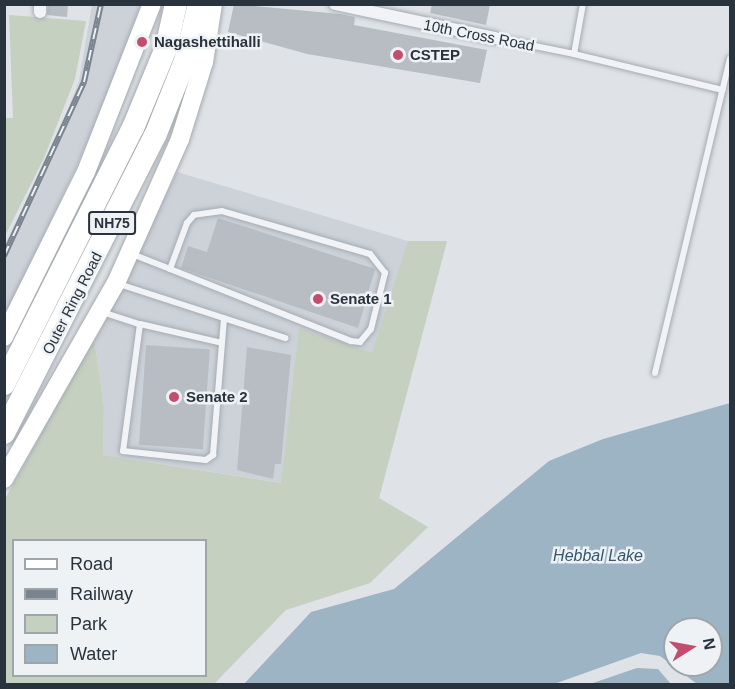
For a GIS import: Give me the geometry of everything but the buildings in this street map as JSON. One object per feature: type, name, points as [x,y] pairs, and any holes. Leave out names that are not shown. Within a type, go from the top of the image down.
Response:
[{"type":"highway","name":"Outer Ring Road","points":[[4,384],[133,128],[166,48],[176,4]]},
{"type":"highway","name":"Outer Ring Road","points":[[4,433],[155,136],[186,58],[199,4]]},
{"type":"street","points":[[4,337],[86,172],[152,4]]},
{"type":"street","points":[[4,479],[116,283],[180,139],[204,62],[213,4]]},
{"type":"street","name":"10th Cross Road","points":[[335,4],[495,38]]},
{"type":"lane","points":[[574,54],[583,4]]},
{"type":"lane","name":"10th Cross Road","points":[[495,38],[574,54],[723,90]]},
{"type":"lane","points":[[655,373],[730,59]]},
{"type":"lane","points":[[129,253],[170,269],[360,342],[371,329],[385,273],[370,254],[222,211],[194,215],[187,223],[170,269]]},
{"type":"lane","points":[[116,283],[285,338]]},
{"type":"lane","points":[[99,311],[140,324],[222,343]]},
{"type":"lane","points":[[140,324],[123,451],[211,459],[224,318]]},
{"type":"shaded area","points":[[92,5],[141,5],[130,52],[5,319],[5,244],[47,161],[79,81]]},
{"type":"shaded area","points":[[177,172],[408,241],[447,241],[379,498],[103,455],[104,406],[94,338]]},
{"type":"green space","points":[[9,15],[86,21],[75,79],[44,158],[5,236],[5,118],[13,118]]},
{"type":"green space","points":[[408,241],[447,241],[379,498],[428,527],[370,583],[286,610],[214,684],[5,684],[5,499],[94,338],[104,406],[103,455],[281,483],[299,328],[372,353]]},
{"type":"water","name":"Hebbal Lake","points":[[730,403],[730,684],[697,684],[688,677],[723,677],[723,617],[663,617],[663,658],[641,653],[554,684],[244,684],[311,612],[394,589],[549,461],[603,439]]},
{"type":"water","points":[[637,668],[658,669],[671,684],[590,684]]},
{"type":"railway","points":[[4,256],[84,82],[101,4]]},
{"type":"place","name":"Nagashettihalli","points":[[142,42]]},
{"type":"place","name":"CSTEP","points":[[398,55]]},
{"type":"place","name":"Senate 1","points":[[318,299]]},
{"type":"place","name":"Senate 2","points":[[174,397]]}]
